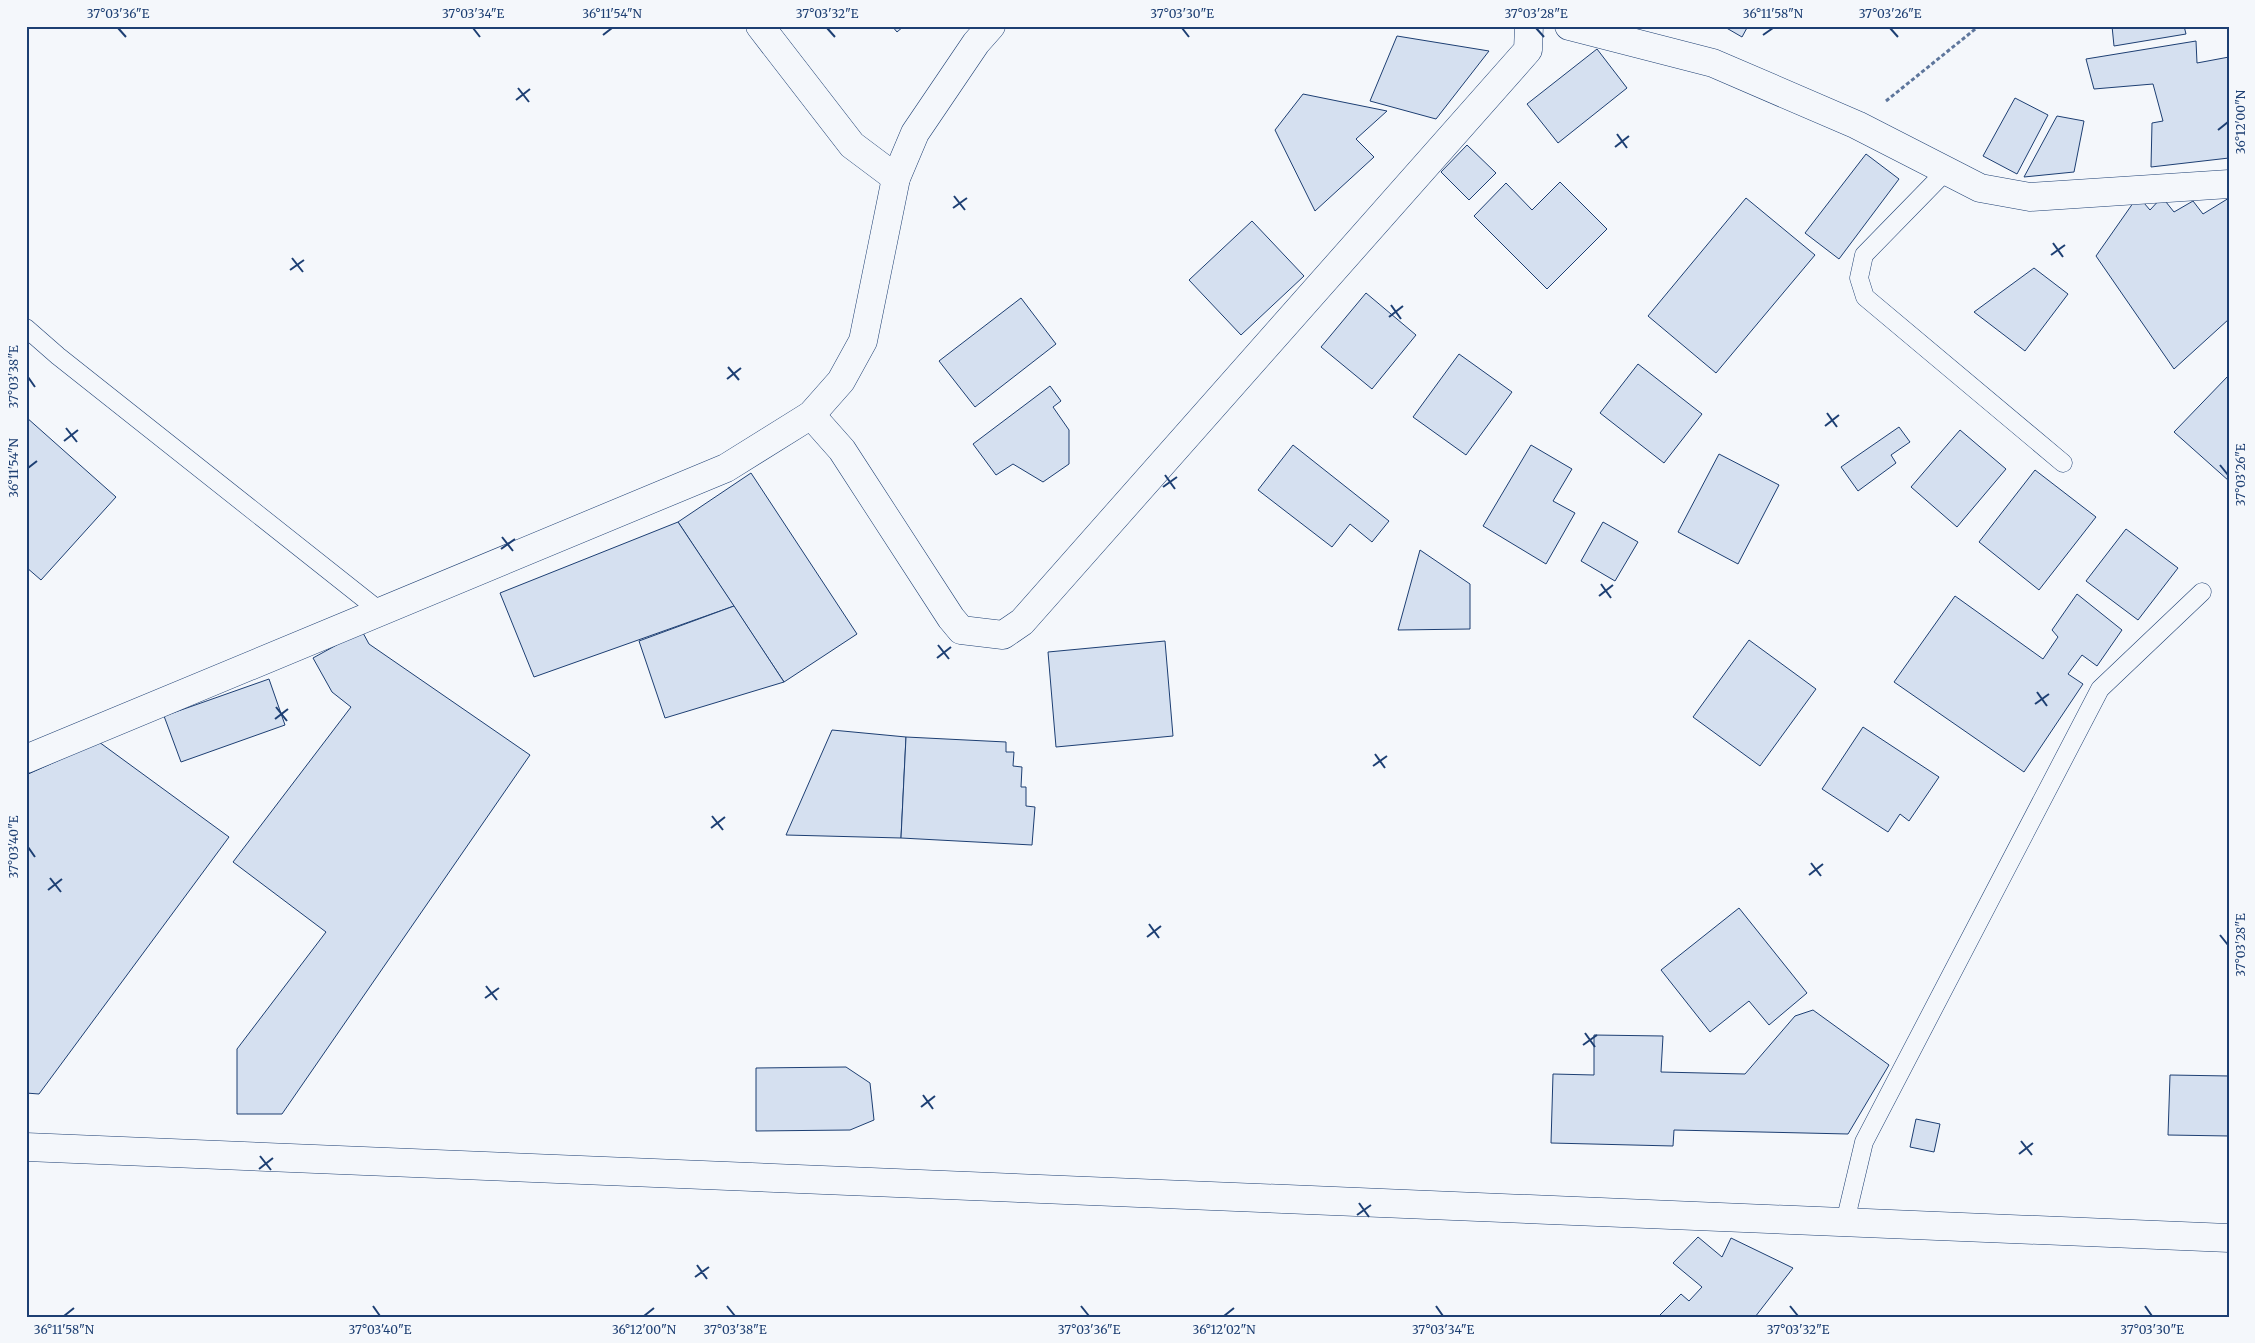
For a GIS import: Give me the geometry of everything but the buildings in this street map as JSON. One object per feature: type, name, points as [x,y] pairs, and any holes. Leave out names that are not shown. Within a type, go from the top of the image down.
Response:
[{"type":"street","points":[[760,26],[852,145],[896,178]]},
{"type":"street","points":[[26,759],[726,468],[811,415],[841,381],[863,341],[896,178],[915,133],[976,43],[990,26]]},
{"type":"street","points":[[811,415],[842,450],[951,618],[961,630],[1003,636],[1029,615],[1528,50],[1529,26]]},
{"type":"street","points":[[1570,26],[1714,63],[1857,125],[1980,188],[2030,198],[2229,184]]},
{"type":"street","points":[[26,1147],[2229,1238]]},
{"type":"lane","points":[[1946,171],[1864,255],[1859,278],[1865,297],[2062,463]]},
{"type":"lane","points":[[26,328],[66,362],[381,612]]},
{"type":"lane","points":[[1845,1222],[1864,1142],[2100,689],[2202,592]]},
{"type":"path","points":[[1857,125],[1979,26]]}]
